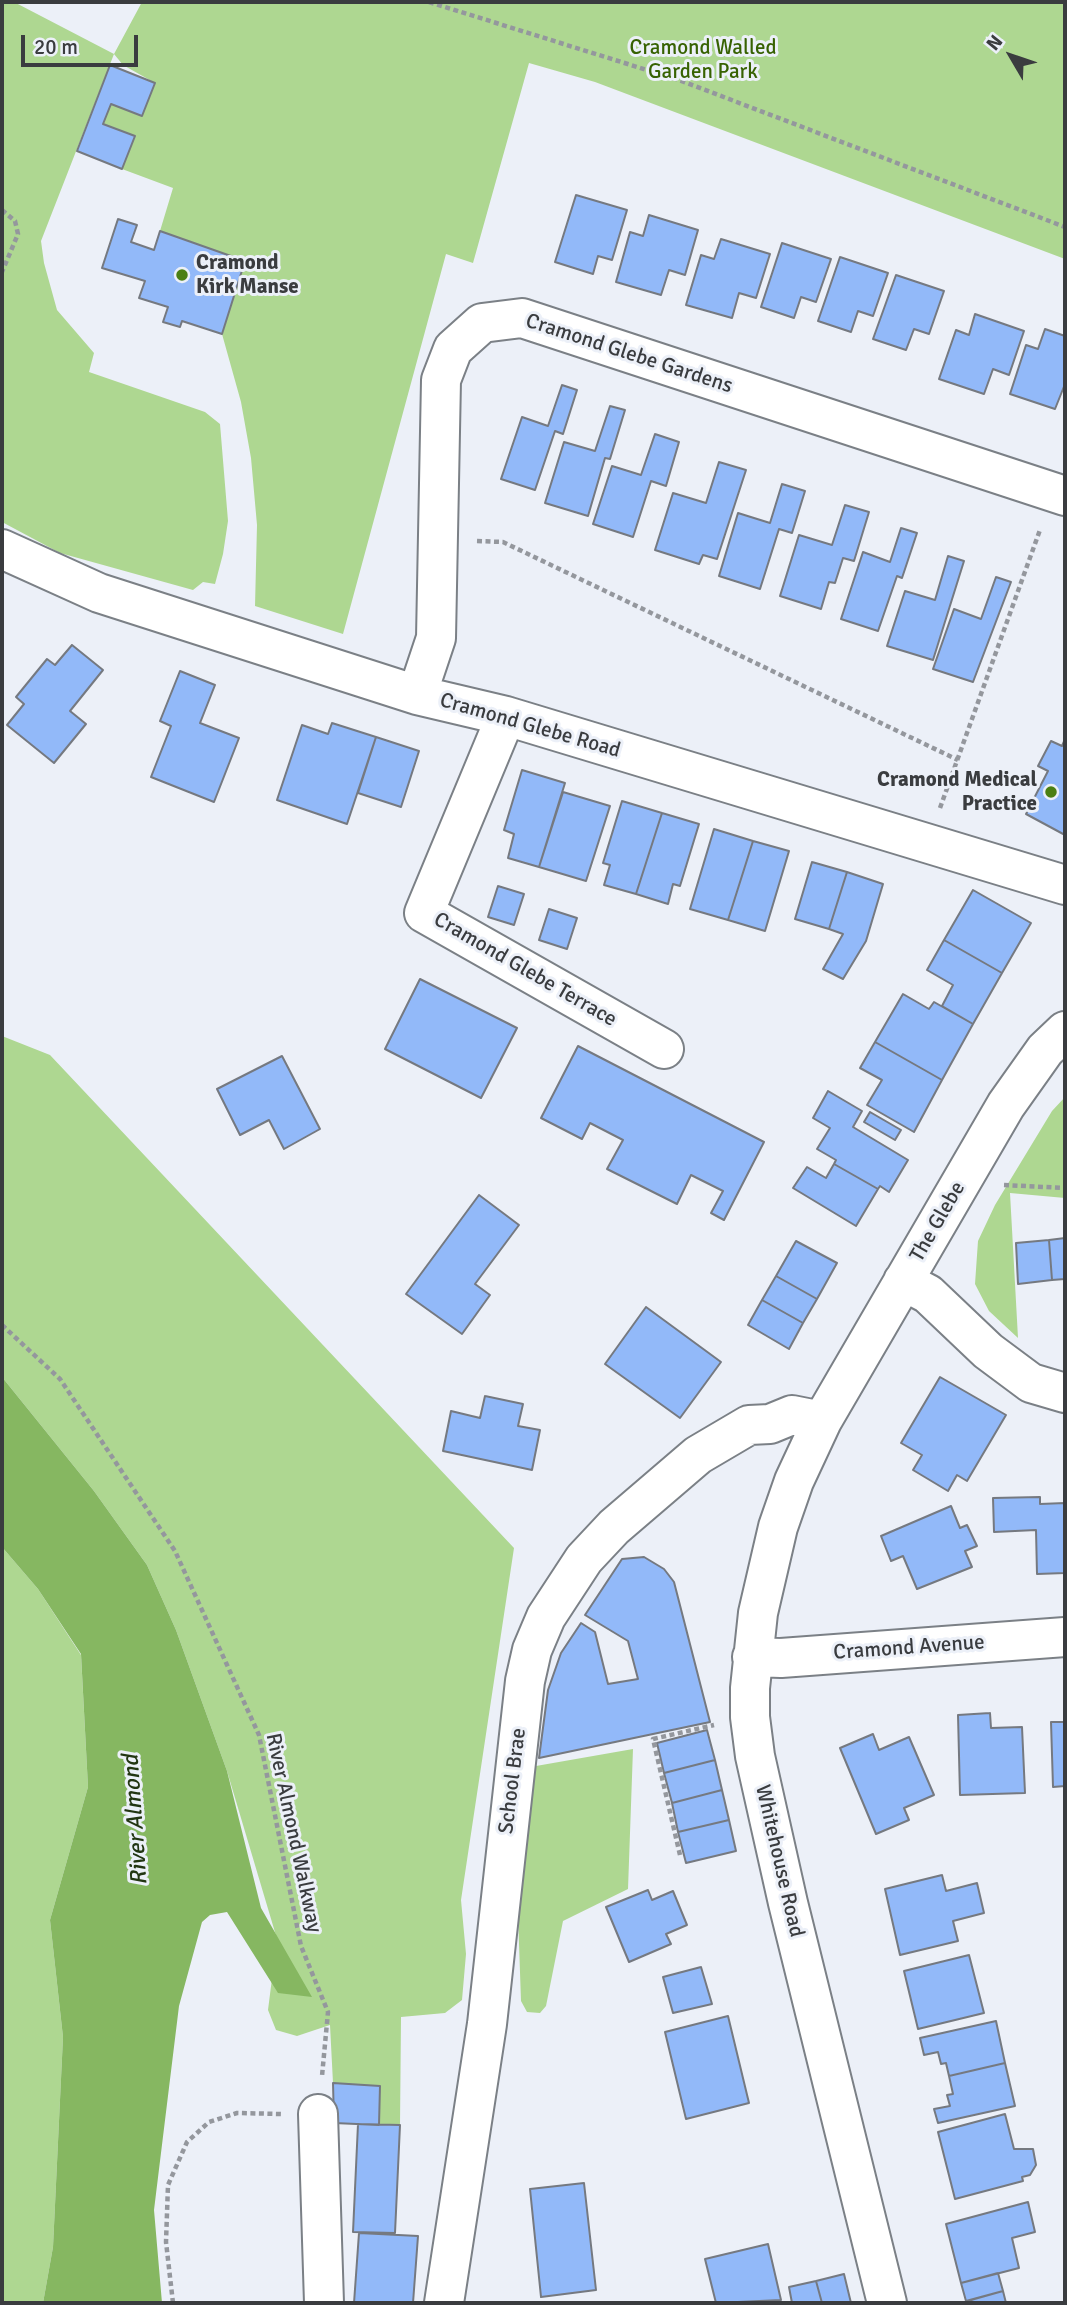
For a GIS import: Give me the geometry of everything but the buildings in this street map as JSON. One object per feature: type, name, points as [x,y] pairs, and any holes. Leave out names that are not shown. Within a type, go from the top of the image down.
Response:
[{"type":"street","name":"Cramond Glebe Gardens","points":[[417,695],[436,638],[441,380],[453,349],[482,323],[522,317],[1059,494]]},
{"type":"street","name":"Cramond Glebe Road","points":[[2,549],[99,593],[417,695],[506,716],[1065,885]]},
{"type":"street","name":"Cramond Glebe Terrace","points":[[506,716],[424,913],[664,1049]]},
{"type":"street","name":"The Glebe","points":[[822,1421],[1006,1105],[1045,1050],[1065,1031]]},
{"type":"street","points":[[903,1281],[928,1294],[988,1351],[1031,1383],[1065,1393]]},
{"type":"street","name":"School Brae","points":[[444,2303],[487,2024],[525,1681],[532,1650],[546,1617],[584,1559],[614,1527],[698,1455],[749,1425],[770,1423],[792,1415],[822,1421]]},
{"type":"street","name":"Whitehouse Road","points":[[822,1421],[794,1481],[778,1527],[758,1613],[752,1657],[750,1717],[788,1903],[887,2303]]},
{"type":"street","name":"Cramond Avenue","points":[[752,1657],[781,1658],[1065,1637]]},
{"type":"street","points":[[318,2114],[324,2303]]},
{"type":"path","points":[[429,2],[679,80],[1065,227]]},
{"type":"path","points":[[2,210],[15,221],[18,234],[2,272]]},
{"type":"path","points":[[927,845],[1059,494]]},
{"type":"path","points":[[438,538],[503,542],[958,760]]},
{"type":"path","points":[[970,1167],[1002,1185],[1065,1188]]},
{"type":"path","name":"River Almond Walkway","points":[[2,1325],[60,1379],[175,1550],[259,1735],[301,1946],[328,2012],[318,2114]]},
{"type":"path","points":[[680,1855],[653,1739],[750,1717]]},
{"type":"path","points":[[173,2303],[166,2242],[168,2185],[187,2142],[209,2123],[237,2113],[318,2114]]},
{"type":"green space","points":[[2,2],[14,2],[114,54],[41,241],[44,263],[57,310],[94,353],[89,372],[205,412],[220,424],[228,521],[215,584],[203,582],[193,590],[60,553],[2,522]]},
{"type":"green space","name":"Cramond Walled Garden Park","points":[[142,2],[1065,2],[1065,259],[595,82],[529,63],[473,263],[446,254],[343,634],[255,606],[257,525],[251,458],[241,402],[222,334],[245,261],[160,231],[173,188],[122,169],[135,136],[103,124],[111,104],[155,83],[123,65],[114,54]]},
{"type":"green space","points":[[2,1036],[50,1055],[514,1548],[461,1900],[466,1954],[462,2000],[445,2013],[401,2017],[400,2125],[379,2125],[380,2087],[333,2083],[330,2025],[297,2036],[276,2030],[268,2010],[277,1939],[227,1771],[176,1630],[147,1565],[94,1491],[2,1377]]},
{"type":"green space","points":[[1065,1097],[1065,1198],[1010,1193],[1018,1338],[989,1311],[975,1284],[978,1241],[995,1205],[1052,1111]]},
{"type":"green space","points":[[2,1547],[38,1589],[81,1655],[88,1787],[50,1920],[63,2037],[53,2247],[43,2303],[2,2303]]},
{"type":"green space","points":[[633,1749],[628,1889],[563,1921],[546,2006],[540,2013],[527,2012],[521,2001],[515,1828],[536,1766]]},
{"type":"water","name":"River Almond","points":[[2,1377],[94,1491],[147,1565],[176,1630],[227,1771],[261,1908],[312,1997],[278,1993],[227,1912],[210,1915],[202,1922],[179,2006],[154,2210],[162,2303],[43,2303],[53,2247],[63,2037],[50,1920],[88,1787],[81,1654],[38,1589],[2,1547]]},
{"type":"place","name":"Cramond Kirk Manse","points":[[182,275]]},
{"type":"place","name":"Cramond Medical Practice","points":[[1051,792]]}]
